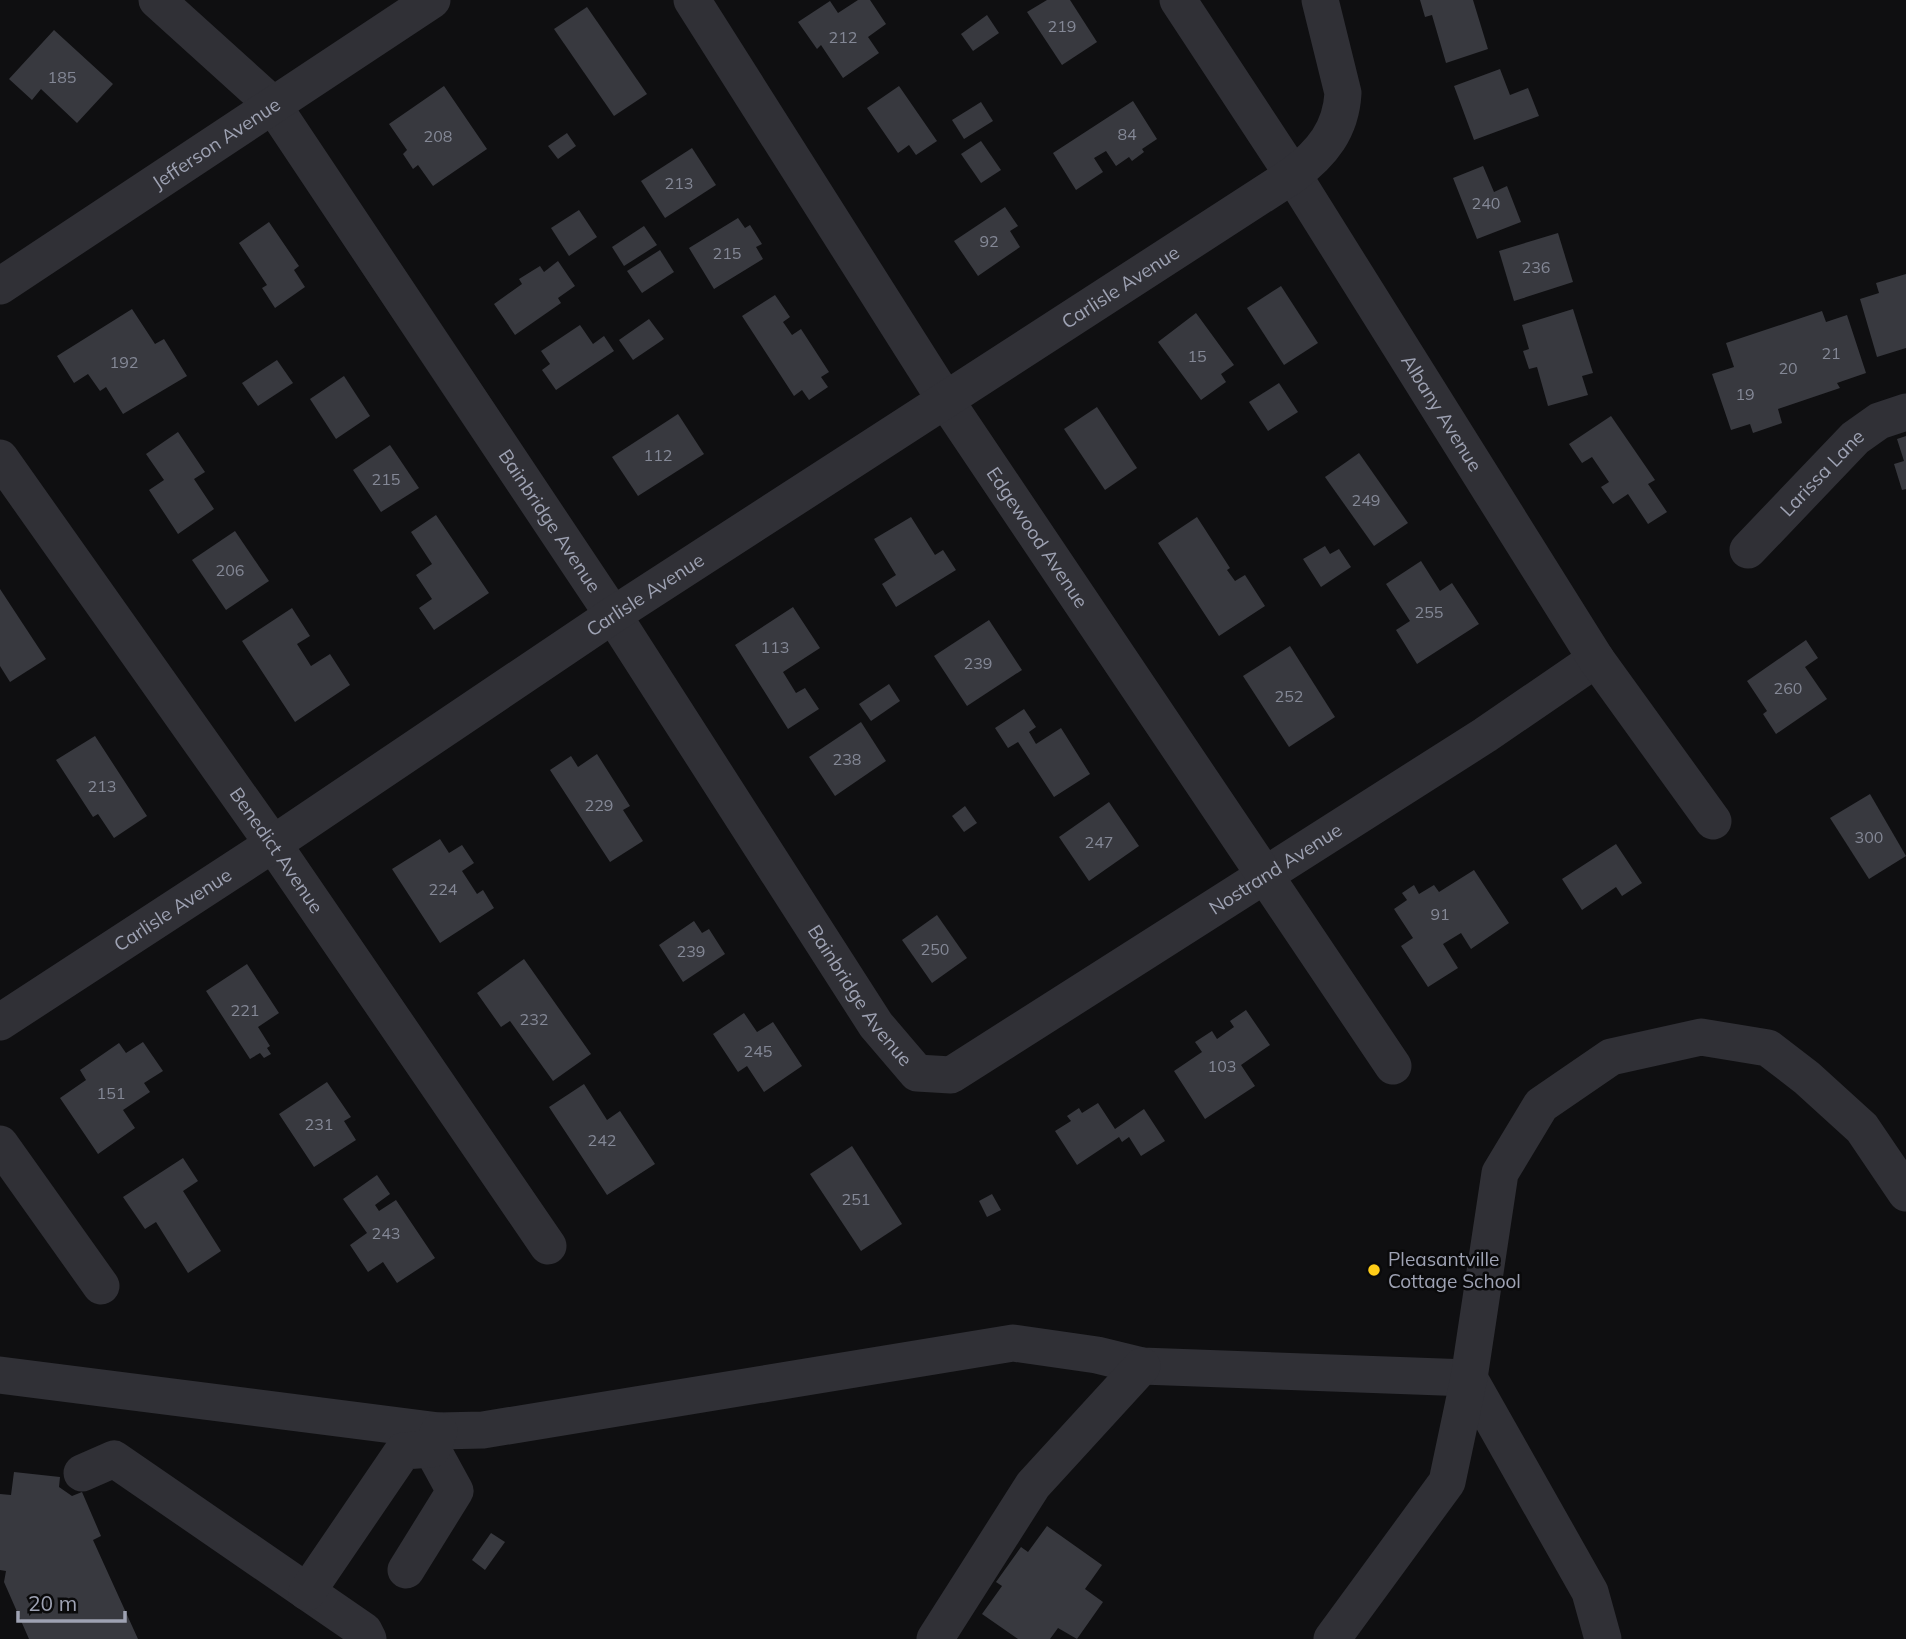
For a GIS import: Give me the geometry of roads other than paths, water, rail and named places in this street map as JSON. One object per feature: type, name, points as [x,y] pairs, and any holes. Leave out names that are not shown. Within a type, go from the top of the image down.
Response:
[{"type":"street","name":"Bainbridge Avenue","points":[[157,0],[272,104],[613,615],[876,1025],[917,1073],[951,1075]]},
{"type":"street","name":"Jefferson Avenue","points":[[0,286],[432,0]]},
{"type":"street","name":"Edgewood Avenue","points":[[692,0],[946,401],[1266,873],[1393,1066]]},
{"type":"street","name":"Albany Avenue","points":[[1178,0],[1293,175],[1596,659],[1713,821]]},
{"type":"street","name":"Carlisle Avenue","points":[[0,1022],[273,844],[613,615],[1293,175],[1324,149],[1343,108],[1343,93],[1320,0]]},
{"type":"street","name":"Larissa Lane","points":[[1748,550],[1855,438],[1879,421],[1906,412]]},
{"type":"street","name":"Benedict Avenue","points":[[0,458],[273,844],[548,1246]]},
{"type":"street","name":"Nostrand Avenue","points":[[951,1075],[1106,979],[1266,873],[1485,735],[1596,659]]},
{"type":"street","points":[[1332,1639],[1447,1482],[1469,1378],[1500,1173],[1541,1105],[1611,1057],[1701,1037],[1768,1048],[1807,1078],[1862,1128],[1906,1193]]},
{"type":"street","points":[[0,1144],[100,1286]]},
{"type":"street","points":[[307,1592],[403,1451],[435,1440],[483,1430],[1013,1343],[1097,1355],[1142,1366],[1469,1378]]},
{"type":"street","points":[[935,1639],[1033,1485],[1142,1366]]},
{"type":"street","points":[[0,1375],[435,1440]]},
{"type":"street","points":[[1469,1378],[1590,1592],[1603,1639]]},
{"type":"street","points":[[406,1570],[455,1492],[435,1440]]},
{"type":"street","points":[[82,1473],[114,1459],[364,1631],[368,1639]]},
{"type":"place","name":"Pleasantville Cottage School","points":[[1374,1270]]}]
